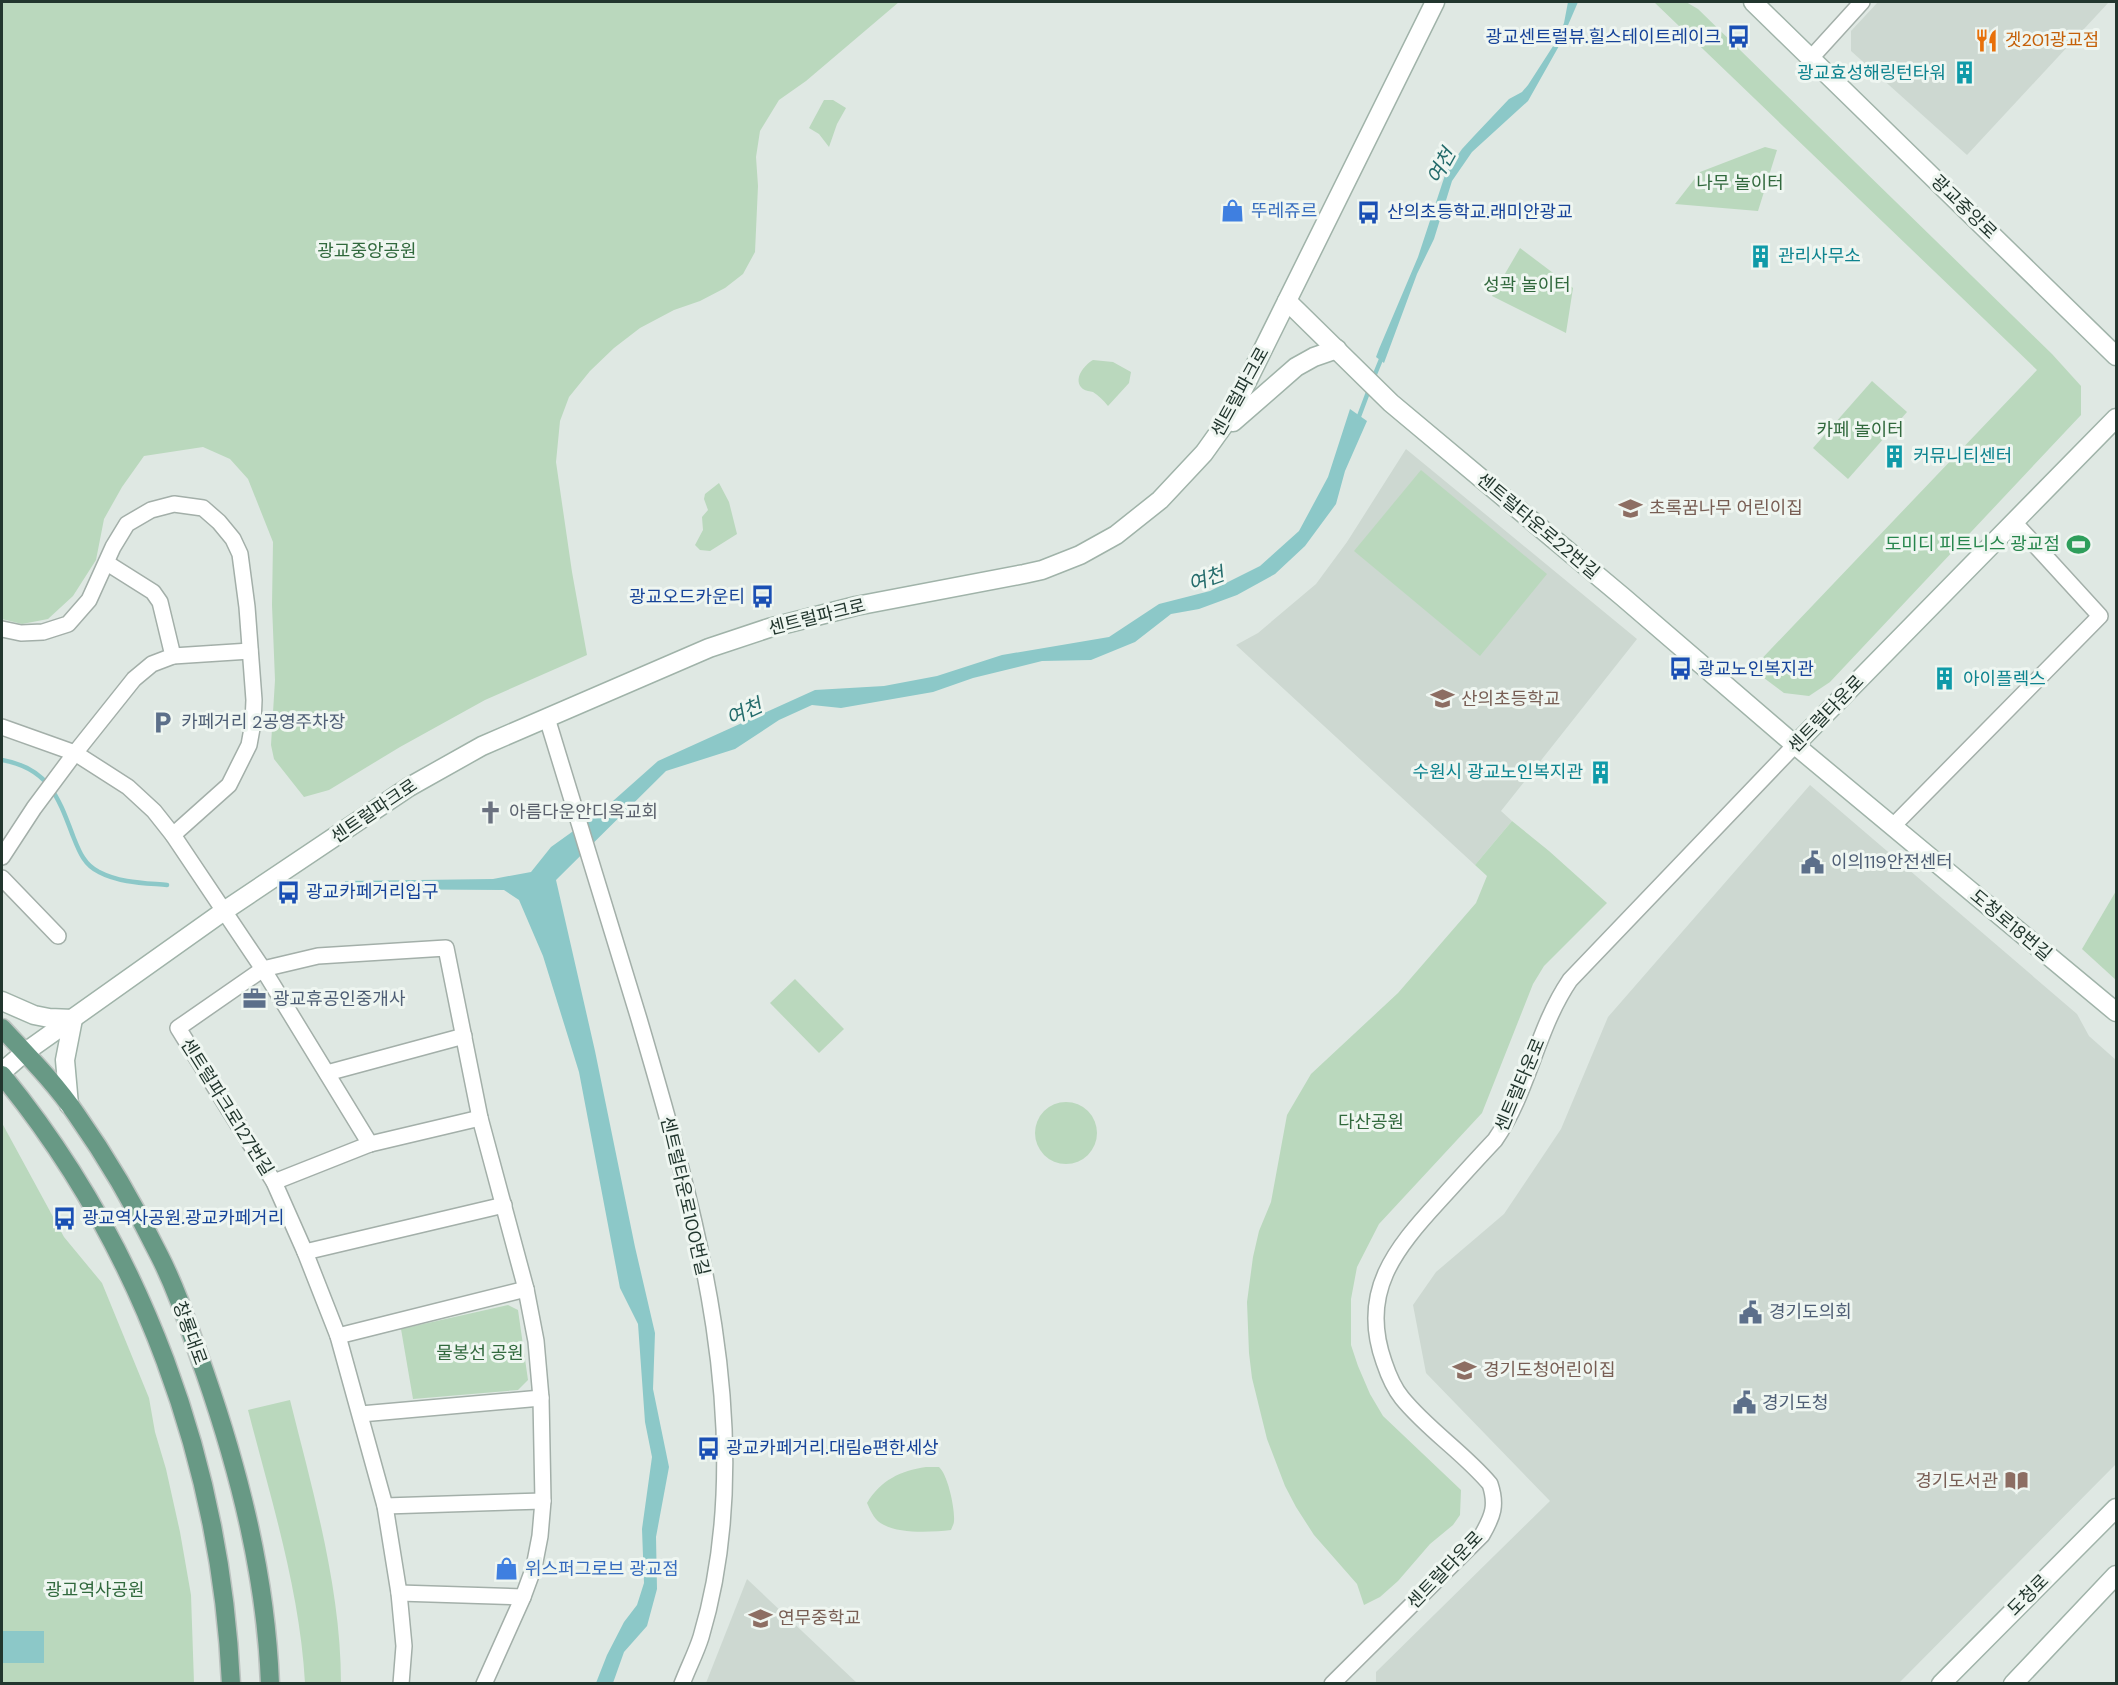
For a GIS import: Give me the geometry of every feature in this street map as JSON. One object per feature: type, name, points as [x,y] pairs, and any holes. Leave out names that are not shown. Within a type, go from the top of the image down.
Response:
[{"type":"main road","name":"창룡대로","points":[[2,1028],[69,1105],[101,1151],[160,1256],[215,1403],[242,1495],[265,1611],[270,1683]]},
{"type":"main road","name":"창룡대로","points":[[2,1073],[91,1202],[142,1299],[158,1341],[196,1460],[216,1539],[225,1592],[231,1683]]},
{"type":"street","name":"센트럴파크로","points":[[2,1073],[24,1053],[224,911],[409,787],[482,746],[709,648],[769,628],[856,606],[1024,574],[1061,563],[1106,542],[1142,516],[1176,484],[1218,435],[1242,394],[1435,2]]},
{"type":"street","name":"광교중앙로","points":[[1752,2],[2116,356]]},
{"type":"street","points":[[1811,58],[1862,2]]},
{"type":"street","name":"센트럴타운로22번길","points":[[1287,301],[1391,402],[1795,745]]},
{"type":"street","points":[[1218,435],[1296,367],[1314,357],[1338,350]]},
{"type":"street","name":"센트럴타운로","points":[[1332,1683],[1482,1535],[1493,1512],[1494,1498],[1490,1484],[1419,1416],[1401,1396],[1390,1378],[1379,1347],[1376,1319],[1380,1285],[1387,1266],[1411,1232],[1504,1128],[1546,1022],[1570,980],[1795,745],[2116,418]]},
{"type":"street","points":[[2,629],[21,633],[44,632],[68,624],[89,600],[113,547],[127,524],[152,510],[174,504],[203,508],[219,522],[233,539],[240,554],[247,608],[254,700],[249,745],[229,785],[172,835]]},
{"type":"street","points":[[1893,826],[2100,616],[2014,522]]},
{"type":"street","points":[[107,563],[153,592],[160,602],[173,656]]},
{"type":"street","points":[[2,857],[34,808],[75,753],[134,679],[152,664],[173,656],[250,651]]},
{"type":"street","name":"센트럴타운로100번길","points":[[546,718],[607,912],[671,1130],[686,1186],[710,1305],[721,1396],[725,1485],[717,1569],[700,1641],[682,1683]]},
{"type":"street","points":[[2,727],[75,753],[128,787],[154,811],[263,969],[370,1144]]},
{"type":"street","name":"도청로18번길","points":[[1795,745],[2116,1012]]},
{"type":"street","points":[[2,878],[57,936]]},
{"type":"street","name":"센트럴파크로127번길","points":[[401,1683],[404,1646],[399,1593],[385,1506],[338,1336],[305,1252],[273,1182],[178,1028],[263,969],[318,956],[446,948],[480,1118],[526,1289],[536,1341],[541,1398],[543,1501],[534,1567],[484,1683]]},
{"type":"street","points":[[2,1001],[34,1015],[73,1019],[65,1060],[69,1105]]},
{"type":"street","points":[[327,1072],[464,1036]]},
{"type":"street","name":"센트럴파크로127번길","points":[[273,1182],[370,1144],[480,1118]]},
{"type":"street","points":[[305,1252],[504,1205]]},
{"type":"street","points":[[338,1336],[526,1289]]},
{"type":"street","points":[[361,1414],[541,1398]]},
{"type":"street","points":[[385,1506],[543,1501]]},
{"type":"street","name":"도청로","points":[[1941,1683],[2116,1508]]},
{"type":"street","points":[[2013,1683],[2116,1575]]},
{"type":"street","points":[[399,1593],[523,1597]]},
{"type":"shaded area","points":[[1878,2],[2109,2],[1967,155],[1851,51],[1851,31]]},
{"type":"shaded area","name":"산의초등학교","points":[[1406,449],[1637,639],[1501,811],[1512,821],[1475,865],[1236,645],[1258,633],[1316,584],[1347,542]]},
{"type":"shaded area","points":[[1810,785],[2077,1014],[2089,1036],[2116,1060],[2116,1464],[1899,1683],[1376,1683],[1376,1672],[1550,1501],[1426,1373],[1413,1305],[1436,1272],[1504,1214],[1561,1129],[1608,1017]]},
{"type":"shaded area","name":"연무중학교","points":[[747,1579],[857,1683],[706,1683]]},
{"type":"green space","name":"광교중앙공원","points":[[2,2],[899,2],[806,81],[779,100],[760,131],[756,157],[758,186],[755,252],[743,274],[725,288],[700,301],[674,310],[640,328],[590,371],[569,397],[560,421],[556,462],[587,655],[485,700],[329,790],[304,797],[274,759],[271,745],[275,680],[272,605],[273,542],[248,479],[230,459],[203,447],[144,456],[122,487],[104,519],[96,560],[73,596],[48,619],[22,624],[2,619]]},
{"type":"green space","points":[[1654,2],[1686,2],[1698,9],[2052,354],[2081,386],[2081,415],[1830,682],[1809,696],[1784,693],[1752,669],[2037,370]]},
{"type":"green space","points":[[824,100],[833,100],[846,108],[837,124],[829,147],[819,134],[809,128]]},
{"type":"green space","name":"나무 놀이터","points":[[1765,147],[1777,150],[1758,211],[1675,204],[1700,172]]},
{"type":"green space","name":"성곽 놀이터","points":[[1520,248],[1573,288],[1566,333],[1492,296]]},
{"type":"green space","points":[[1093,360],[1113,362],[1131,372],[1129,383],[1108,406],[1093,392],[1084,390],[1080,385],[1080,373]]},
{"type":"green space","name":"카페 놀이터","points":[[1872,381],[1907,412],[1848,479],[1813,448]]},
{"type":"green space","points":[[1421,470],[1547,574],[1480,656],[1354,551]]},
{"type":"green space","points":[[719,483],[729,502],[737,534],[710,551],[700,550],[695,545],[703,530],[702,517],[708,510],[704,499],[705,494]]},
{"type":"green space","name":"다산공원","points":[[1512,821],[1607,903],[1544,966],[1533,984],[1482,1113],[1379,1224],[1357,1267],[1351,1299],[1351,1345],[1370,1394],[1383,1416],[1461,1490],[1460,1515],[1453,1525],[1430,1544],[1398,1581],[1380,1597],[1364,1605],[1357,1584],[1314,1535],[1296,1507],[1285,1486],[1267,1439],[1252,1378],[1249,1353],[1247,1302],[1253,1257],[1259,1231],[1271,1202],[1287,1115],[1311,1074],[1398,993],[1476,903],[1487,876],[1475,865]]},
{"type":"green space","points":[[2116,891],[2116,980],[2082,949]]},
{"type":"green space","points":[[795,979],[844,1029],[819,1053],[770,1003]]},
{"type":"green space","points":[[1060,1102],[1072,1102],[1088,1111],[1095,1121],[1097,1133],[1095,1145],[1088,1155],[1072,1164],[1060,1164],[1049,1159],[1040,1150],[1035,1139],[1035,1127],[1040,1116],[1049,1107]]},
{"type":"green space","name":"광교역사공원","points":[[2,1123],[64,1237],[102,1283],[149,1398],[155,1432],[180,1532],[191,1595],[194,1683],[2,1683]]},
{"type":"green space","name":"물봉선 공원","points":[[508,1305],[518,1310],[528,1380],[518,1390],[413,1399],[401,1329]]},
{"type":"green space","points":[[290,1400],[331,1576],[340,1647],[341,1683],[305,1683],[291,1580],[248,1410]]},
{"type":"green space","points":[[926,1467],[939,1467],[945,1477],[953,1509],[954,1522],[951,1530],[908,1531],[891,1528],[878,1521],[867,1503],[878,1488],[900,1474]]},
{"type":"water","points":[[1568,2],[1578,2],[1559,46],[1528,101],[1472,152],[1452,181],[1434,239],[1417,274],[1384,363],[1376,357],[1418,257],[1446,172],[1474,136],[1509,99],[1522,92],[1528,85],[1557,40],[1564,23]]},
{"type":"water","points":[[1350,409],[1367,421],[1345,471],[1336,504],[1305,546],[1275,574],[1237,595],[1199,609],[1171,614],[1135,642],[1091,660],[1042,661],[973,678],[933,692],[841,708],[812,705],[779,720],[735,749],[666,771],[556,880],[655,1333],[653,1389],[669,1467],[656,1537],[657,1589],[647,1626],[624,1652],[613,1683],[596,1683],[624,1622],[637,1605],[644,1583],[642,1529],[652,1457],[645,1422],[638,1324],[620,1288],[579,1072],[543,956],[519,900],[504,890],[346,889],[345,881],[493,879],[531,872],[551,847],[604,809],[658,761],[815,690],[884,686],[937,676],[1002,655],[1109,637],[1159,604],[1210,591],[1260,566],[1299,531],[1328,477]]},
{"type":"water","points":[[3,1631],[44,1631],[44,1663],[3,1663]]},
{"type":"waterway","name":"여천","points":[[1373,379],[1382,357]]},
{"type":"waterway","name":"여천","points":[[1358,419],[1370,387]]},
{"type":"waterway","points":[[2,760],[30,770],[49,786],[62,808],[80,852],[94,869],[107,876],[124,880],[167,885]]},
{"type":"place","name":"광교센트럴뷰.힐스테이트레이크","points":[[1739,37]]},
{"type":"place","name":"겟201광교점","points":[[1987,40]]},
{"type":"place","name":"광교효성해링턴타워","points":[[1964,73]]},
{"type":"place","name":"뚜레쥬르","points":[[1233,211]]},
{"type":"place","name":"산의초등학교.래미안광교","points":[[1369,212]]},
{"type":"place","name":"관리사무소","points":[[1760,256]]},
{"type":"place","name":"커뮤니티센터","points":[[1895,456]]},
{"type":"place","name":"초록꿈나무 어린이집","points":[[1631,508]]},
{"type":"place","name":"도미디 피트니스 광교점","points":[[2078,544]]},
{"type":"place","name":"광교오드카운티","points":[[763,597]]},
{"type":"place","name":"광교노인복지관","points":[[1680,669]]},
{"type":"place","name":"아이플렉스","points":[[1945,679]]},
{"type":"place","name":"산의초등학교","points":[[1443,699]]},
{"type":"place","name":"카페거리 2공영주차장","points":[[163,722]]},
{"type":"place","name":"수원시 광교노인복지관","points":[[1601,772]]},
{"type":"place","name":"아름다운안디옥교회","points":[[491,812]]},
{"type":"place","name":"이의119안전센터","points":[[1813,862]]},
{"type":"place","name":"광교카페거리입구","points":[[288,892]]},
{"type":"place","name":"광교휴공인중개사","points":[[255,999]]},
{"type":"place","name":"광교역사공원.광교카페거리","points":[[64,1218]]},
{"type":"place","name":"경기도의회","points":[[1751,1312]]},
{"type":"place","name":"경기도청어린이집","points":[[1465,1370]]},
{"type":"place","name":"경기도청","points":[[1744,1403]]},
{"type":"place","name":"광교카페거리.대림e편한세상","points":[[708,1448]]},
{"type":"place","name":"경기도서관","points":[[2016,1481]]},
{"type":"place","name":"위스퍼그로브 광교점","points":[[507,1569]]},
{"type":"place","name":"연무중학교","points":[[760,1618]]}]
